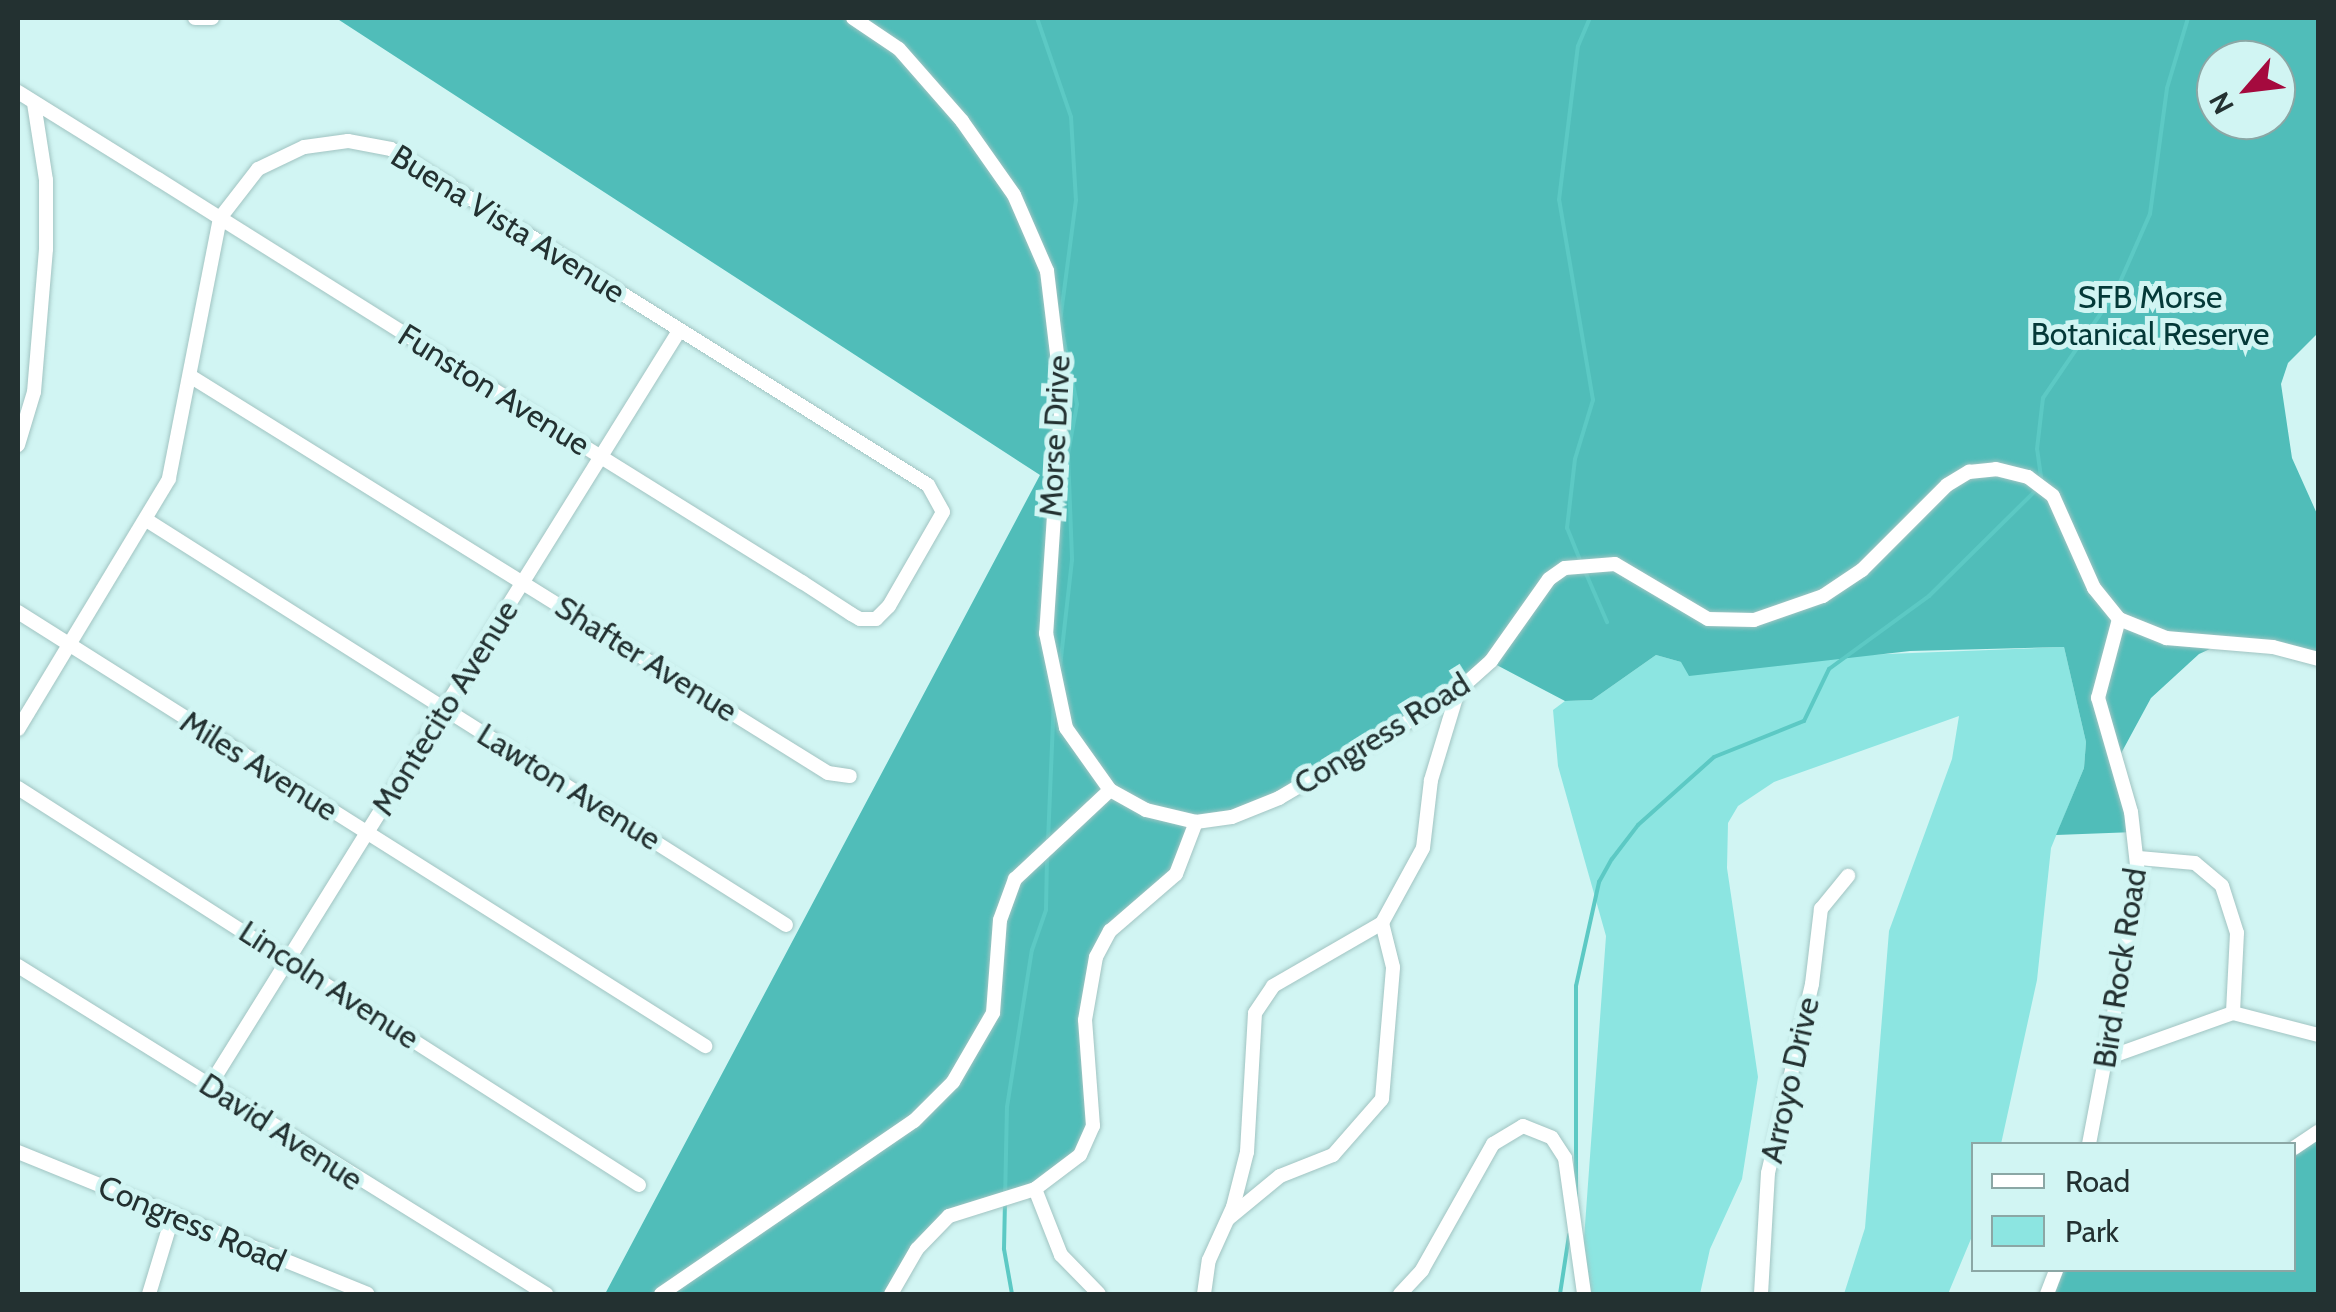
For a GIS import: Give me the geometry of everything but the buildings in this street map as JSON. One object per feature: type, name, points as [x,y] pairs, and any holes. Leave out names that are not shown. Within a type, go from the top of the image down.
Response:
[{"type":"street","points":[[195,18],[212,18]]},
{"type":"street","name":"Morse Drive","points":[[853,18],[899,50],[950,105],[1014,195],[1047,271],[1062,382],[1046,576],[1048,655],[1066,728],[1110,790]]},
{"type":"street","name":"Funston Avenue","points":[[18,92],[865,620],[889,606],[938,526]]},
{"type":"street","points":[[18,445],[34,392],[47,197],[34,102]]},
{"type":"street","name":"Buena Vista Avenue","points":[[18,729],[148,521],[169,479],[220,218],[248,178],[270,160],[323,143],[379,144],[928,486],[942,506],[938,526]]},
{"type":"street","name":"Montecito Avenue","points":[[210,1085],[679,331]]},
{"type":"street","name":"Shafter Avenue","points":[[190,376],[828,773],[850,776]]},
{"type":"street","points":[[18,393],[34,392]]},
{"type":"street","name":"Congress Road","points":[[1196,822],[1232,818],[1279,798],[1458,692],[1491,662],[1549,578],[1565,568],[1616,564],[1708,619],[1754,620],[1797,607],[1853,576],[1933,496],[1982,469],[2028,477],[2052,496],[2094,588],[2118,619]]},
{"type":"street","name":"Lawton Avenue","points":[[148,521],[786,924]]},
{"type":"street","name":"Miles Avenue","points":[[18,612],[68,648],[705,1046]]},
{"type":"street","points":[[2118,619],[2166,638],[2273,646],[2318,658]]},
{"type":"street","name":"Bird Rock Road","points":[[2088,1142],[2107,1058],[2139,858],[2098,698],[2118,619]]},
{"type":"street","points":[[1230,1218],[1247,1152],[1252,1029],[1263,998],[1289,974],[1382,923],[1423,848],[1431,780],[1458,692]]},
{"type":"street","name":"Lincoln Avenue","points":[[18,788],[639,1185]]},
{"type":"street","points":[[661,1294],[685,1288],[914,1121],[953,1082],[993,1013],[1008,892],[1024,868],[1110,790],[1156,813],[1196,822],[1176,874],[1100,946],[1085,1020],[1093,1126],[1080,1155],[1035,1189],[949,1216],[903,1269],[892,1294]]},
{"type":"street","points":[[2139,858],[2195,863],[2222,886],[2237,933],[2233,1013]]},
{"type":"street","name":"Arroyo Drive","points":[[1761,1294],[1768,1173],[1812,984],[1821,909],[1848,876]]},
{"type":"street","points":[[1204,1294],[1214,1241],[1230,1218],[1280,1176],[1332,1155],[1378,1109],[1393,1000],[1392,948],[1382,923]]},
{"type":"street","name":"David Avenue","points":[[18,966],[459,1246],[546,1294]]},
{"type":"street","points":[[2107,1058],[2233,1013],[2318,1035]]},
{"type":"street","points":[[1400,1294],[1422,1270],[1494,1144],[1523,1126],[1552,1138],[1565,1158],[1584,1294]]},
{"type":"street","points":[[2296,1147],[2318,1132]]},
{"type":"street","name":"Congress Road","points":[[18,1152],[367,1294]]},
{"type":"street","points":[[1035,1189],[1060,1255],[1098,1294]]},
{"type":"street","points":[[149,1294],[173,1215]]},
{"type":"green space","name":"SFB Morse Botanical Reserve","points":[[336,18],[2318,18],[2318,333],[2288,363],[2281,384],[2292,458],[2318,516],[2318,659],[2223,643],[2199,654],[2151,698],[2118,759],[2135,832],[2056,835],[2084,768],[2086,742],[2064,647],[1910,651],[1689,676],[1681,662],[1656,655],[1592,700],[1565,701],[1491,662],[1279,798],[1197,822],[1185,857],[1110,931],[1088,986],[1093,1126],[1057,1176],[949,1216],[891,1294],[605,1294],[1040,475]]},
{"type":"green space","points":[[2064,647],[2086,742],[2084,768],[2051,848],[2037,980],[2001,1142],[1971,1142],[1971,1239],[1948,1294],[1844,1294],[1865,1228],[1889,931],[1952,759],[1959,716],[1774,782],[1738,806],[1728,823],[1727,868],[1758,1077],[1742,1179],[1710,1249],[1700,1294],[1580,1294],[1606,936],[1558,766],[1553,710],[1565,701],[1592,700],[1656,655],[1681,662]]},
{"type":"green space","points":[[2318,1132],[2318,1294],[2047,1294],[2055,1272],[2296,1272],[2296,1147]]},
{"type":"waterway","points":[[1037,18],[1071,117],[1076,200],[1060,322],[1077,404],[1068,454],[1072,560],[1060,667]]},
{"type":"waterway","points":[[1580,560],[1567,528],[1575,459],[1593,400],[1559,200],[1578,46],[1590,18]]},
{"type":"waterway","points":[[2042,484],[2037,449],[2043,398],[2116,291],[2150,214],[2167,88],[2188,18]]},
{"type":"waterway","points":[[1576,1196],[1576,986],[1599,882],[1612,859],[1638,825],[1714,757],[1804,721],[1829,669],[1929,596],[2035,491]]},
{"type":"waterway","points":[[1584,569],[1607,622]]},
{"type":"waterway","points":[[1048,841],[1054,696]]},
{"type":"waterway","points":[[1012,1294],[1004,1249],[1007,1107],[1032,950],[1046,910],[1047,856]]},
{"type":"waterway","points":[[1560,1294],[1569,1235]]}]
